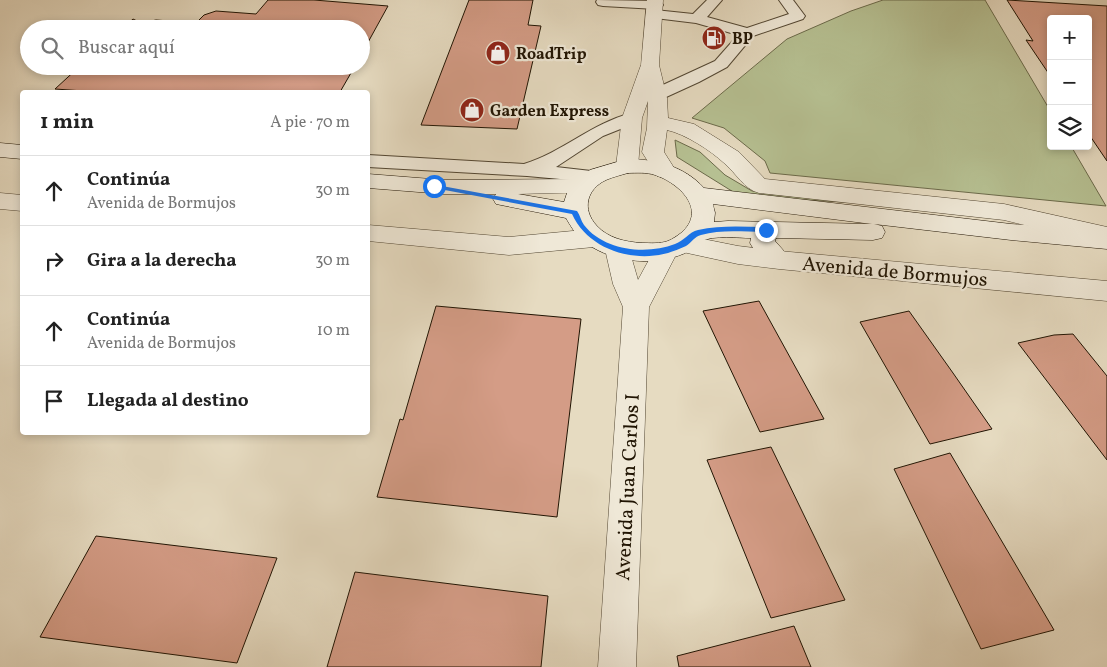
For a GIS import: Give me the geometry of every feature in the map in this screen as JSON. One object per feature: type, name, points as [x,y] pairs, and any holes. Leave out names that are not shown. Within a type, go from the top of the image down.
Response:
[{"type":"street","points":[[627,166],[632,118],[650,65],[655,6]]},
{"type":"street","points":[[650,65],[658,94],[659,122],[653,152],[665,171]]},
{"type":"street","points":[[659,122],[687,128],[731,157],[759,186],[1004,212],[1107,236]]},
{"type":"street","points":[[0,150],[20,152]]},
{"type":"street","points":[[627,166],[646,166],[665,171],[685,181],[699,195],[704,207],[703,220],[682,242],[642,253],[617,250],[594,238],[581,226],[575,212],[575,199],[587,181],[608,169],[627,166]]},
{"type":"street","points":[[370,180],[444,187],[575,212]]},
{"type":"street","points":[[444,187],[587,181]]},
{"type":"street","name":"Avenida de Bormujos","points":[[699,195],[1011,232],[1107,240]]},
{"type":"street","points":[[0,202],[20,204]]},
{"type":"street","name":"Avenida de Bormujos","points":[[682,242],[728,229],[1011,232]]},
{"type":"street","points":[[766,230],[762,243],[779,260]]},
{"type":"street","points":[[370,233],[509,246],[594,238]]},
{"type":"street","name":"Avenida de Bormujos","points":[[682,242],[738,255],[779,260],[1107,291]]},
{"type":"street","name":"Avenida Juan Carlos I","points":[[636,307],[682,242]]},
{"type":"street","name":"Avenida Juan Carlos I","points":[[617,250],[626,284],[636,307],[617,667]]},
{"type":"lane","points":[[697,20],[715,0]]},
{"type":"lane","points":[[658,94],[693,79],[721,64],[748,33],[798,16],[786,0]]},
{"type":"lane","points":[[603,2],[655,6],[697,20],[748,33]]},
{"type":"lane","points":[[528,170],[550,162],[597,132],[632,118]]},
{"type":"lane","points":[[370,161],[528,170],[587,181]]},
{"type":"green space","points":[[883,0],[985,0],[1047,105],[1047,150],[1073,150],[1106,206],[770,173],[765,161],[724,128],[692,118],[787,39],[851,11]]},
{"type":"green space","points":[[675,140],[700,152],[725,175],[752,191],[878,204],[786,199],[735,193],[677,157]]},
{"type":"building","points":[[268,0],[314,0],[388,6],[370,39],[370,20],[199,20],[204,15],[216,11],[256,14]]},
{"type":"building","points":[[469,0],[533,0],[528,25],[541,26],[517,129],[421,125]]},
{"type":"building","points":[[1007,0],[1107,6],[1107,161],[1092,139],[1092,15],[1047,15],[1047,71],[1026,40],[1033,41]]},
{"type":"building","points":[[70,75],[350,75],[341,90],[55,89]]},
{"type":"building","points":[[759,301],[824,419],[760,432],[703,311]]},
{"type":"building","points":[[436,306],[581,319],[557,517],[377,497],[400,419],[403,420]]},
{"type":"building","points":[[909,311],[992,429],[930,444],[860,322]]},
{"type":"building","points":[[1073,334],[1107,376],[1107,460],[1018,343],[1054,335]]},
{"type":"building","points":[[771,447],[845,600],[771,618],[707,460]]},
{"type":"building","points":[[950,453],[1054,630],[981,649],[894,469]]},
{"type":"building","points":[[96,536],[277,558],[237,663],[40,637]]},
{"type":"building","points":[[355,572],[548,596],[541,667],[327,667]]},
{"type":"building","points":[[794,626],[811,667],[679,667],[677,656]]},
{"type":"place","name":"BP","points":[[714,38]]},
{"type":"place","name":"RoadTrip","points":[[498,53]]},
{"type":"place","name":"Garden Express","points":[[472,110]]},
{"type":"route","points":[[434,186],[575,212],[581,226],[594,238],[617,250],[642,253],[666,251],[683,244],[697,233],[728,229],[766,230]]}]
